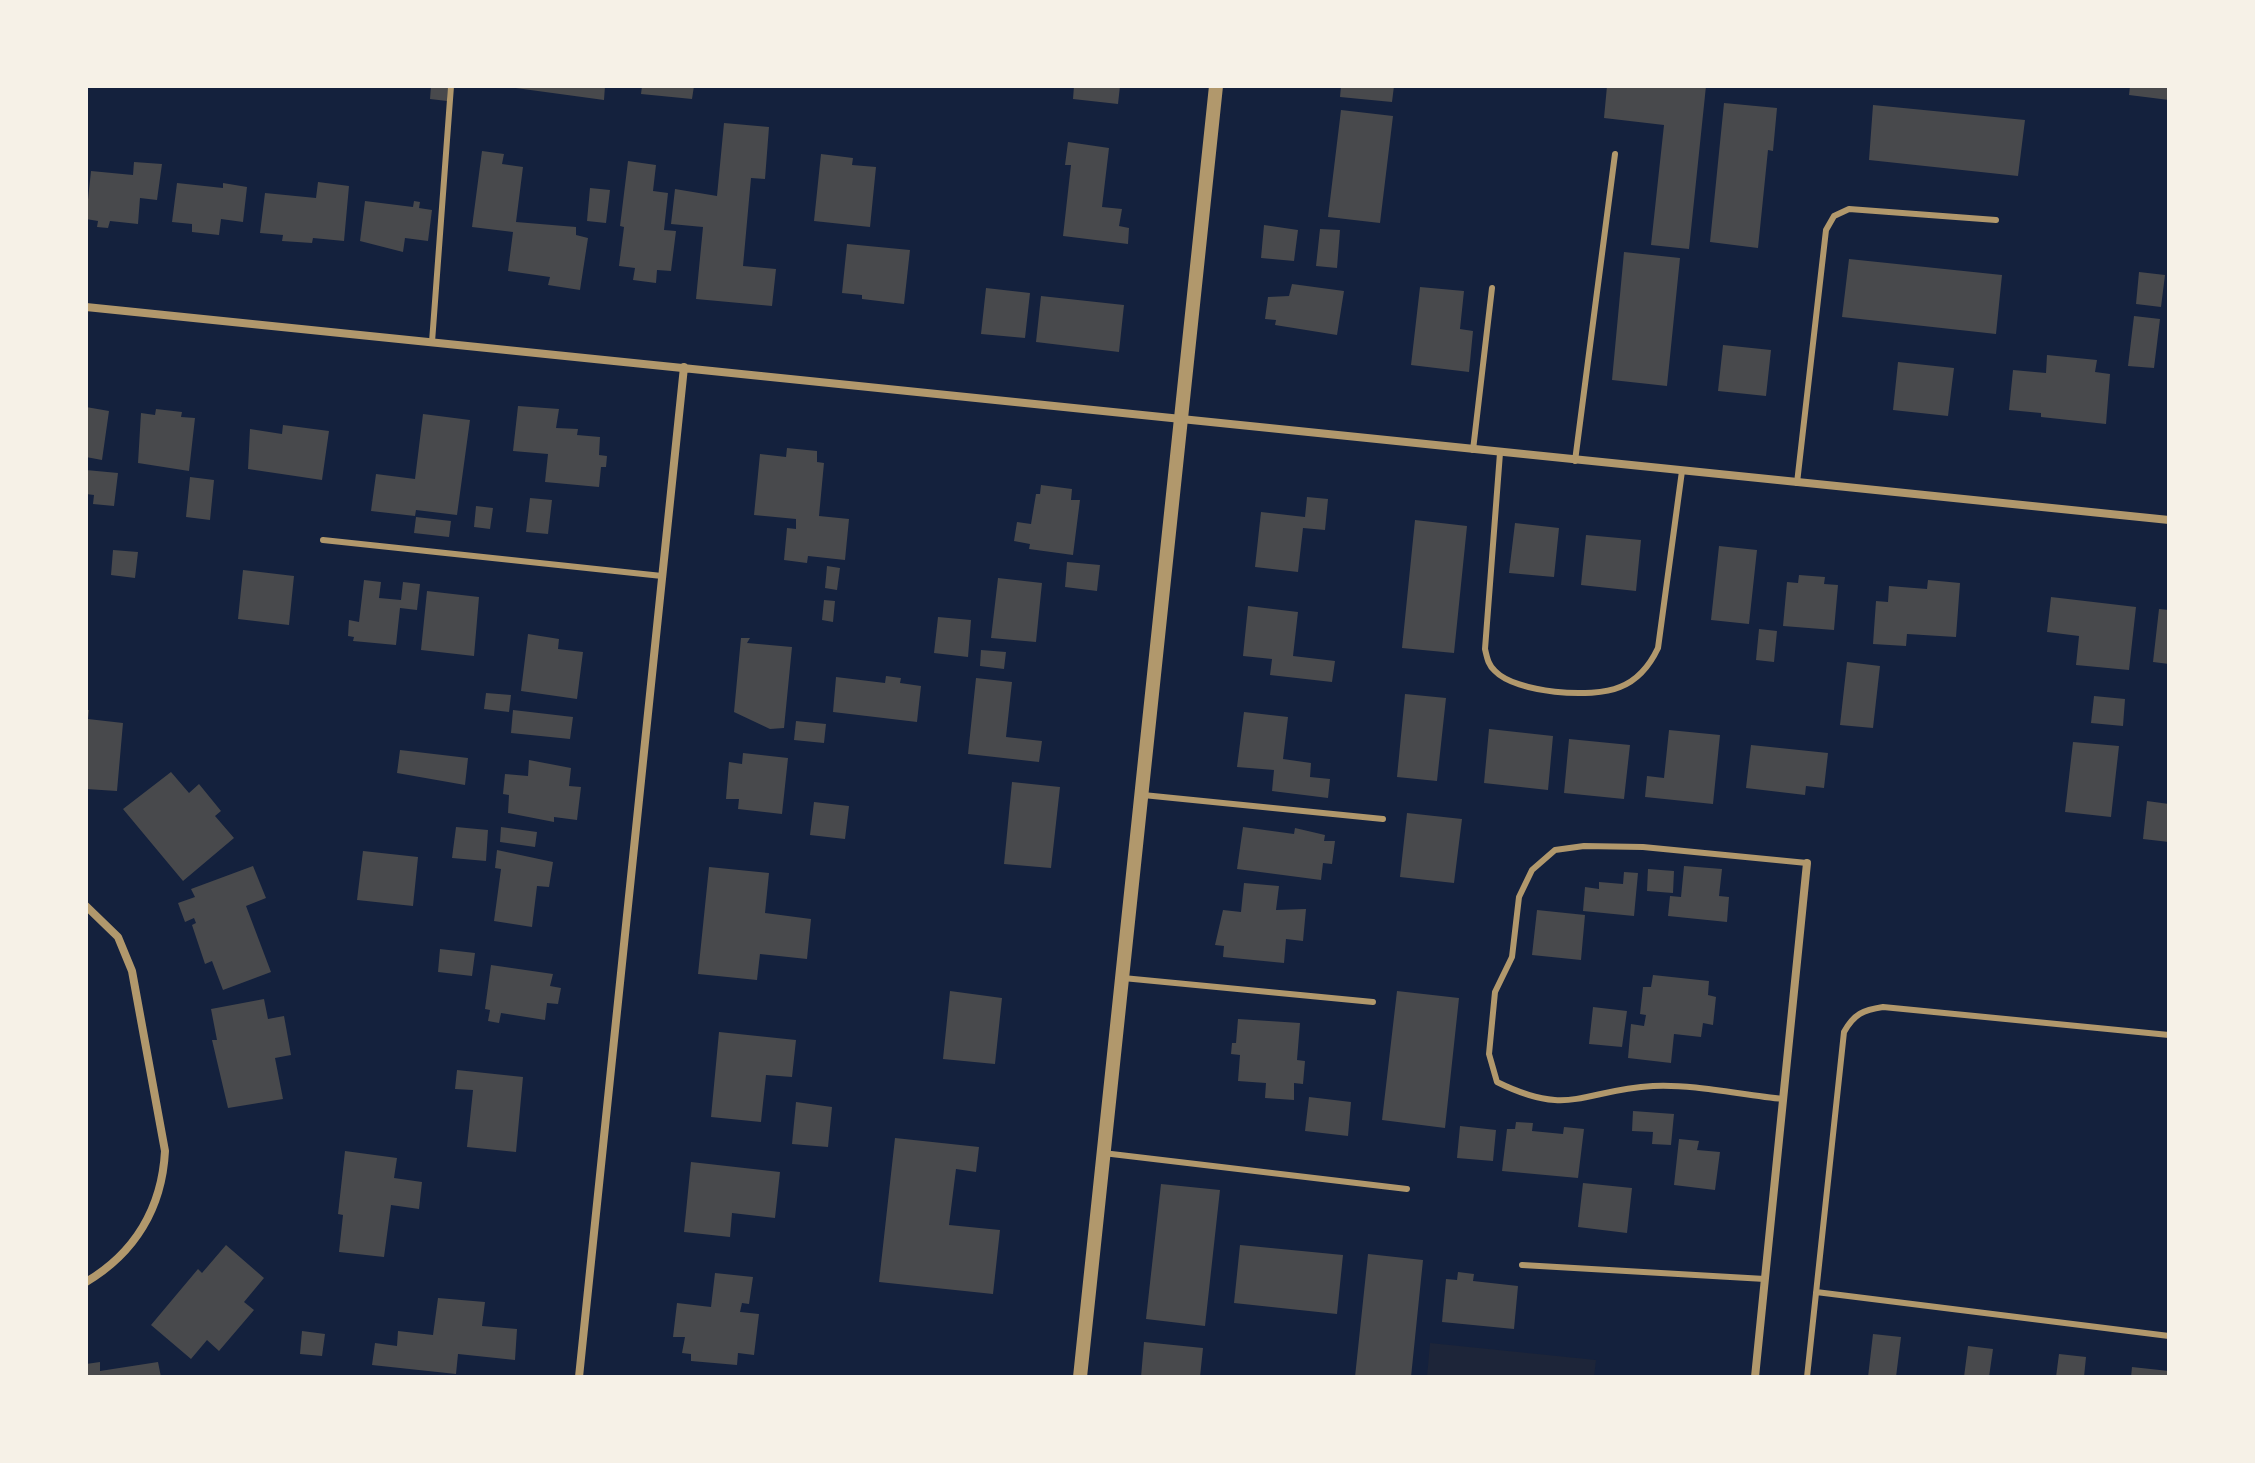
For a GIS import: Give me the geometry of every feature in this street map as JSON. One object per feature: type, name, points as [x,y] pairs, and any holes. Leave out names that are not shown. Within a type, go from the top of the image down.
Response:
[{"type":"street","points":[[1080,1377],[1216,86]]},
{"type":"street","points":[[86,307],[2169,520]]},
{"type":"street","points":[[579,1377],[684,367]]},
{"type":"street","points":[[1755,1377],[1807,863]]},
{"type":"street","points":[[86,906],[118,937],[132,971],[165,1151],[164,1179],[142,1232],[111,1267],[86,1282]]},
{"type":"lane","points":[[432,342],[451,86]]},
{"type":"lane","points":[[1575,461],[1615,154]]},
{"type":"lane","points":[[1797,483],[1826,230],[1834,216],[1849,209],[1996,220]]},
{"type":"lane","points":[[1473,450],[1492,288]]},
{"type":"lane","points":[[1500,453],[1485,649],[1489,664],[1504,678],[1580,695],[1621,687],[1650,664],[1658,648],[1682,471]]},
{"type":"lane","points":[[323,540],[662,576]]},
{"type":"lane","points":[[1143,795],[1383,819]]},
{"type":"lane","points":[[1783,1099],[1655,1086],[1562,1102],[1526,1096],[1497,1082],[1489,1054],[1495,992],[1512,957],[1519,897],[1532,870],[1555,850],[1584,846],[1643,847],[1807,863]]},
{"type":"lane","points":[[1123,978],[1373,1002]]},
{"type":"lane","points":[[1807,1377],[1844,1032],[1851,1019],[1863,1010],[1883,1007],[2169,1035]]},
{"type":"lane","points":[[1103,1153],[1407,1189]]},
{"type":"lane","points":[[1522,1265],[1765,1279]]},
{"type":"lane","points":[[1816,1292],[2169,1336]]},
{"type":"shaded area","points":[[1430,1343],[1596,1360],[1594,1377],[1427,1377]]},
{"type":"building","points":[[431,86],[448,86],[447,101],[430,99]]},
{"type":"building","points":[[501,86],[605,86],[604,100]]},
{"type":"building","points":[[642,86],[694,86],[692,99],[641,94]]},
{"type":"building","points":[[1074,86],[1120,86],[1118,104],[1073,99]]},
{"type":"building","points":[[1341,86],[1394,86],[1392,102],[1340,97]]},
{"type":"building","points":[[1607,86],[1706,86],[1689,249],[1651,245],[1664,125],[1604,118]]},
{"type":"building","points":[[2130,86],[2169,86],[2169,100],[2129,95]]},
{"type":"building","points":[[1724,103],[1777,108],[1773,151],[1768,150],[1758,248],[1710,242]]},
{"type":"building","points":[[1873,105],[2025,120],[2018,176],[1869,160]]},
{"type":"building","points":[[1341,110],[1393,116],[1380,223],[1328,217]]},
{"type":"building","points":[[724,123],[769,127],[765,179],[751,178],[743,266],[776,269],[772,306],[696,299],[703,227],[671,224],[675,189],[717,196]]},
{"type":"building","points":[[1068,142],[1109,148],[1102,207],[1122,209],[1119,226],[1129,228],[1128,244],[1063,236],[1071,165],[1065,165]]},
{"type":"building","points":[[482,151],[504,154],[502,164],[523,167],[516,222],[576,227],[576,235],[588,238],[580,290],[548,285],[550,277],[508,271],[513,232],[472,227]]},
{"type":"building","points":[[821,154],[853,158],[852,165],[876,167],[870,227],[814,221]]},
{"type":"building","points":[[628,161],[656,165],[653,191],[668,193],[664,230],[676,231],[671,271],[657,270],[656,283],[633,280],[635,268],[619,266],[624,227],[620,226]]},
{"type":"building","points":[[134,162],[162,164],[157,200],[140,198],[138,224],[110,221],[108,228],[97,227],[98,221],[86,219],[91,171],[133,175]]},
{"type":"building","points":[[318,182],[349,186],[344,241],[313,238],[312,243],[282,241],[283,235],[260,233],[265,193],[316,198]]},
{"type":"building","points":[[177,183],[223,188],[223,183],[247,187],[243,222],[221,219],[219,235],[192,232],[192,224],[172,222]]},
{"type":"building","points":[[590,188],[610,190],[606,223],[587,221]]},
{"type":"building","points":[[365,201],[413,207],[414,201],[420,202],[419,208],[432,210],[428,241],[405,238],[403,252],[360,241]]},
{"type":"building","points":[[1264,225],[1298,230],[1294,261],[1261,258]]},
{"type":"building","points":[[1320,229],[1340,230],[1337,268],[1316,266]]},
{"type":"building","points":[[847,244],[910,250],[904,304],[862,299],[862,295],[842,293]]},
{"type":"building","points":[[1624,252],[1680,258],[1667,386],[1612,380]]},
{"type":"building","points":[[1849,259],[2002,275],[1996,334],[1842,317]]},
{"type":"building","points":[[2139,272],[2165,275],[2161,307],[2136,304]]},
{"type":"building","points":[[1292,284],[1344,291],[1337,335],[1275,325],[1276,320],[1265,319],[1268,297],[1289,296]]},
{"type":"building","points":[[1420,287],[1464,291],[1460,329],[1473,331],[1469,372],[1411,365]]},
{"type":"building","points":[[986,288],[1030,293],[1025,338],[981,334]]},
{"type":"building","points":[[1041,296],[1124,305],[1119,352],[1036,342]]},
{"type":"building","points":[[2134,316],[2160,319],[2154,368],[2128,366]]},
{"type":"building","points":[[1723,345],[1771,350],[1766,396],[1718,391]]},
{"type":"building","points":[[2047,355],[2097,360],[2095,372],[2110,374],[2106,424],[2009,410],[2013,370],[2046,373]]},
{"type":"building","points":[[1898,362],[1954,368],[1948,416],[1893,410]]},
{"type":"building","points":[[518,406],[559,409],[556,428],[578,429],[577,435],[600,437],[599,455],[607,456],[606,467],[601,467],[599,487],[545,482],[548,454],[513,451]]},
{"type":"building","points":[[86,407],[109,411],[102,460],[86,457]]},
{"type":"building","points":[[156,409],[182,412],[181,417],[195,418],[189,471],[138,463],[141,413],[155,415]]},
{"type":"building","points":[[423,414],[470,420],[457,515],[416,510],[415,516],[371,511],[376,474],[415,479]]},
{"type":"building","points":[[283,425],[329,431],[322,480],[248,469],[250,429],[282,434]]},
{"type":"building","points":[[787,448],[817,451],[817,462],[824,463],[819,516],[849,519],[845,560],[808,556],[807,563],[784,560],[787,528],[796,529],[796,519],[754,515],[760,454],[786,457]]},
{"type":"building","points":[[86,470],[118,473],[114,506],[93,504],[94,495],[86,494]]},
{"type":"building","points":[[190,477],[214,480],[210,520],[186,517]]},
{"type":"building","points":[[1041,485],[1072,489],[1071,500],[1080,500],[1073,555],[1029,549],[1030,544],[1014,541],[1017,522],[1031,524],[1036,494],[1040,494]]},
{"type":"building","points":[[1307,497],[1328,499],[1325,530],[1303,528],[1298,572],[1255,567],[1261,512],[1305,517]]},
{"type":"building","points":[[530,498],[552,500],[548,534],[526,532]]},
{"type":"building","points":[[476,506],[493,508],[490,529],[474,527]]},
{"type":"building","points":[[416,517],[451,521],[449,537],[414,533]]},
{"type":"building","points":[[1415,520],[1467,526],[1454,653],[1402,648]]},
{"type":"building","points":[[1515,523],[1559,528],[1554,577],[1509,573]]},
{"type":"building","points":[[1586,535],[1641,540],[1636,591],[1581,585]]},
{"type":"building","points":[[1719,546],[1757,550],[1749,624],[1711,620]]},
{"type":"building","points":[[113,550],[138,552],[135,578],[111,575]]},
{"type":"building","points":[[1067,562],[1100,565],[1097,591],[1065,587]]},
{"type":"building","points":[[827,566],[840,568],[837,590],[825,588]]},
{"type":"building","points":[[243,570],[294,576],[289,625],[238,619]]},
{"type":"building","points":[[1799,575],[1825,577],[1824,584],[1838,585],[1834,630],[1783,626],[1787,582],[1798,583]]},
{"type":"building","points":[[998,578],[1042,583],[1036,642],[991,638]]},
{"type":"building","points":[[364,580],[381,582],[379,598],[401,600],[403,582],[420,584],[417,610],[400,608],[396,645],[353,641],[354,637],[348,636],[349,620],[359,622]]},
{"type":"building","points":[[1928,580],[1960,583],[1956,637],[1907,634],[1906,646],[1873,644],[1876,601],[1888,602],[1889,586],[1927,589]]},
{"type":"building","points":[[427,591],[479,597],[474,656],[421,650]]},
{"type":"building","points":[[2051,597],[2136,607],[2129,670],[2076,665],[2079,636],[2047,632]]},
{"type":"building","points":[[824,600],[835,601],[833,622],[822,620]]},
{"type":"building","points":[[1248,606],[1298,612],[1293,656],[1335,661],[1332,682],[1270,675],[1272,659],[1243,656]]},
{"type":"building","points":[[2159,609],[2169,610],[2169,664],[2153,662]]},
{"type":"building","points":[[938,617],[971,620],[968,657],[934,653]]},
{"type":"building","points":[[1759,629],[1777,631],[1774,662],[1756,660]]},
{"type":"building","points":[[528,634],[559,639],[558,649],[583,652],[577,699],[521,691]]},
{"type":"building","points":[[741,638],[750,638],[747,643],[792,647],[784,728],[770,729],[734,712]]},
{"type":"building","points":[[981,650],[1006,652],[1004,669],[980,666]]},
{"type":"building","points":[[1847,662],[1880,666],[1873,728],[1840,725]]},
{"type":"building","points":[[886,676],[901,678],[900,683],[921,686],[917,722],[833,712],[836,677],[885,683]]},
{"type":"building","points":[[976,678],[1012,682],[1006,737],[1042,741],[1039,762],[968,754]]},
{"type":"building","points":[[486,693],[511,695],[509,712],[484,709]]},
{"type":"building","points":[[1405,694],[1446,698],[1437,781],[1397,777]]},
{"type":"building","points":[[2094,696],[2125,699],[2123,726],[2091,723]]},
{"type":"building","points":[[86,710],[89,710],[88,719],[123,723],[117,791],[86,789]]},
{"type":"building","points":[[513,710],[573,717],[570,739],[511,733]]},
{"type":"building","points":[[1244,712],[1288,717],[1283,759],[1311,763],[1310,777],[1330,779],[1328,798],[1272,791],[1274,770],[1237,767]]},
{"type":"building","points":[[796,721],[826,724],[824,743],[794,740]]},
{"type":"building","points":[[1489,729],[1553,736],[1548,790],[1484,783]]},
{"type":"building","points":[[1669,730],[1720,735],[1713,804],[1645,797],[1647,776],[1664,778]]},
{"type":"building","points":[[1569,739],[1630,745],[1624,799],[1564,793]]},
{"type":"building","points":[[2073,742],[2119,746],[2111,817],[2065,812]]},
{"type":"building","points":[[1751,745],[1828,753],[1824,788],[1806,786],[1805,795],[1746,788]]},
{"type":"building","points":[[400,750],[468,758],[465,785],[397,773]]},
{"type":"building","points":[[743,753],[788,758],[782,814],[738,809],[739,799],[726,799],[729,762],[742,764]]},
{"type":"building","points":[[529,760],[571,768],[569,786],[581,787],[577,820],[554,817],[554,822],[508,813],[509,795],[503,794],[505,774],[528,776]]},
{"type":"building","points":[[171,772],[189,793],[199,784],[221,811],[215,816],[234,838],[183,881],[123,809]]},
{"type":"building","points":[[1012,782],[1060,787],[1051,868],[1004,864]]},
{"type":"building","points":[[2147,801],[2169,804],[2169,842],[2143,839]]},
{"type":"building","points":[[814,802],[849,806],[845,839],[810,835]]},
{"type":"building","points":[[1407,813],[1462,819],[1454,883],[1400,877]]},
{"type":"building","points":[[456,827],[488,830],[486,861],[452,858]]},
{"type":"building","points":[[501,827],[537,832],[535,847],[500,842]]},
{"type":"building","points":[[1243,827],[1294,834],[1295,828],[1325,835],[1324,841],[1335,841],[1332,864],[1323,863],[1321,880],[1237,869]]},
{"type":"building","points":[[497,850],[553,862],[549,887],[537,886],[532,927],[494,921],[501,869],[495,868]]},
{"type":"building","points":[[363,851],[418,857],[413,906],[357,900]]},
{"type":"building","points":[[253,866],[266,898],[246,906],[271,972],[223,990],[212,961],[205,964],[192,925],[196,923],[194,918],[185,922],[178,903],[195,897],[191,889]]},
{"type":"building","points":[[1684,866],[1722,869],[1719,896],[1729,897],[1727,922],[1668,916],[1670,896],[1681,897]]},
{"type":"building","points":[[709,867],[769,873],[765,913],[811,919],[807,959],[760,954],[757,980],[698,974]]},
{"type":"building","points":[[1648,869],[1674,871],[1673,893],[1647,891]]},
{"type":"building","points":[[1624,872],[1638,873],[1634,916],[1583,911],[1585,887],[1599,889],[1599,882],[1623,884]]},
{"type":"building","points":[[1244,883],[1279,886],[1276,910],[1306,909],[1303,941],[1286,939],[1284,963],[1223,957],[1224,946],[1215,945],[1223,910],[1241,912]]},
{"type":"building","points":[[1537,910],[1585,915],[1581,960],[1532,955]]},
{"type":"building","points":[[440,949],[475,953],[472,976],[438,972]]},
{"type":"building","points":[[491,965],[553,974],[550,986],[561,988],[558,1004],[547,1003],[545,1020],[501,1013],[499,1023],[488,1021],[490,1010],[485,1009]]},
{"type":"building","points":[[1653,975],[1709,981],[1708,995],[1716,997],[1713,1025],[1703,1023],[1701,1037],[1674,1034],[1671,1063],[1628,1058],[1631,1024],[1644,1026],[1646,1015],[1640,1014],[1643,987],[1651,987]]},
{"type":"building","points":[[950,991],[1002,998],[995,1064],[943,1059]]},
{"type":"building","points":[[1397,991],[1459,998],[1445,1128],[1382,1120]]},
{"type":"building","points":[[264,999],[268,1019],[284,1016],[291,1055],[275,1058],[283,1099],[228,1108],[212,1040],[217,1040],[211,1009]]},
{"type":"building","points":[[1593,1007],[1627,1011],[1622,1047],[1589,1044]]},
{"type":"building","points":[[1238,1019],[1300,1023],[1297,1060],[1305,1061],[1303,1084],[1294,1083],[1294,1100],[1265,1098],[1266,1083],[1238,1081],[1240,1055],[1231,1054],[1232,1043],[1236,1043]]},
{"type":"building","points":[[719,1032],[796,1040],[792,1077],[766,1075],[761,1122],[711,1117]]},
{"type":"building","points":[[457,1070],[523,1077],[516,1152],[467,1147],[473,1090],[455,1089]]},
{"type":"building","points":[[1309,1097],[1351,1102],[1348,1136],[1305,1131]]},
{"type":"building","points":[[796,1102],[832,1107],[828,1147],[792,1144]]},
{"type":"building","points":[[1633,1111],[1674,1114],[1671,1145],[1652,1144],[1653,1132],[1632,1131]]},
{"type":"building","points":[[1516,1122],[1533,1123],[1532,1131],[1563,1134],[1564,1127],[1584,1129],[1578,1178],[1502,1171],[1507,1129],[1515,1129]]},
{"type":"building","points":[[1460,1126],[1496,1130],[1493,1161],[1457,1158]]},
{"type":"building","points":[[895,1138],[979,1147],[976,1172],[956,1169],[949,1225],[1000,1230],[993,1294],[879,1282]]},
{"type":"building","points":[[1679,1139],[1699,1141],[1697,1150],[1720,1152],[1715,1190],[1674,1185]]},
{"type":"building","points":[[345,1151],[397,1158],[394,1178],[422,1182],[419,1209],[391,1205],[384,1257],[339,1252],[343,1215],[338,1214]]},
{"type":"building","points":[[691,1162],[780,1172],[775,1218],[732,1213],[730,1237],[684,1232]]},
{"type":"building","points":[[1583,1183],[1632,1188],[1627,1233],[1578,1227]]},
{"type":"building","points":[[1161,1184],[1220,1190],[1205,1326],[1146,1319]]},
{"type":"building","points":[[226,1245],[264,1278],[244,1302],[254,1310],[219,1351],[207,1340],[191,1359],[151,1325],[198,1269],[202,1273]]},
{"type":"building","points":[[1240,1245],[1343,1255],[1337,1314],[1234,1303]]},
{"type":"building","points":[[1368,1254],[1423,1260],[1411,1377],[1355,1377]]},
{"type":"building","points":[[1458,1272],[1474,1274],[1473,1281],[1518,1286],[1514,1329],[1442,1322],[1446,1279],[1457,1280]]},
{"type":"building","points":[[715,1273],[753,1277],[749,1304],[742,1303],[740,1312],[759,1314],[754,1355],[738,1353],[737,1365],[691,1361],[691,1354],[682,1353],[685,1337],[673,1337],[677,1303],[711,1307]]},
{"type":"building","points":[[438,1298],[485,1302],[482,1326],[517,1329],[515,1360],[458,1354],[456,1374],[372,1365],[375,1343],[397,1346],[398,1331],[433,1335]]},
{"type":"building","points":[[302,1331],[325,1334],[322,1356],[300,1354]]},
{"type":"building","points":[[1873,1334],[1901,1337],[1896,1377],[1868,1377]]},
{"type":"building","points":[[1144,1342],[1203,1348],[1200,1377],[1141,1377]]},
{"type":"building","points":[[1968,1346],[1993,1349],[1989,1377],[1964,1377]]},
{"type":"building","points":[[2059,1354],[2086,1357],[2084,1377],[2056,1377]]},
{"type":"building","points":[[100,1362],[100,1371],[158,1362],[161,1377],[86,1377],[86,1364]]},
{"type":"building","points":[[2132,1367],[2169,1371],[2169,1377],[2131,1377]]}]
